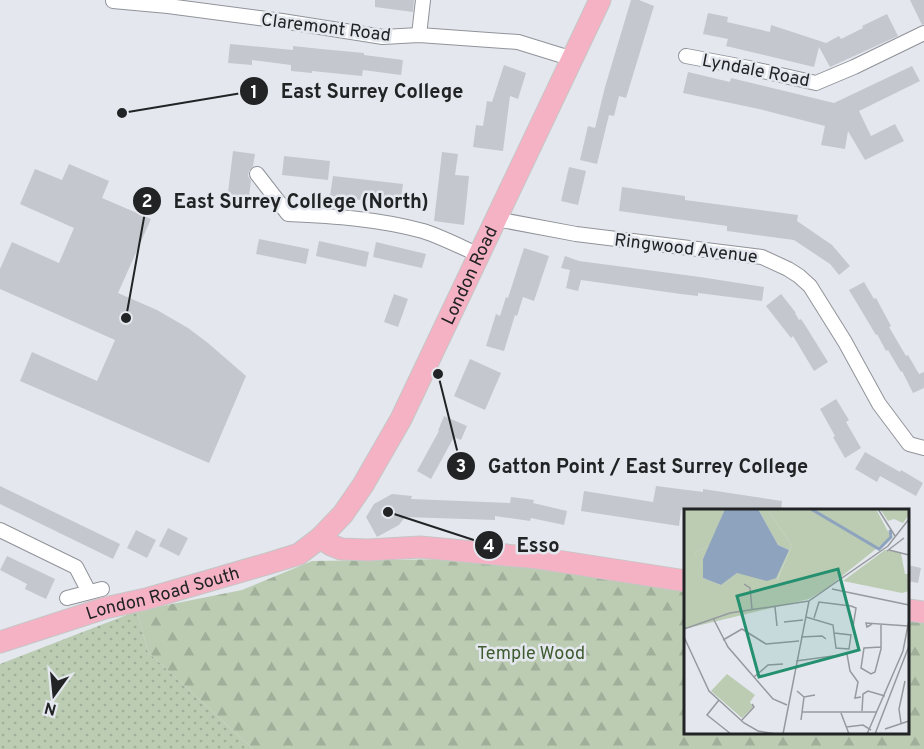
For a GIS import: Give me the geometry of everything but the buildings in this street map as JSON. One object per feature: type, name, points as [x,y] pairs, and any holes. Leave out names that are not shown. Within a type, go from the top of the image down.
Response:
[{"type":"main road","name":"London Road","points":[[320,538],[343,514],[363,485],[401,419],[600,0]]},
{"type":"main road","points":[[320,538],[341,549],[420,547],[538,558],[684,581]]},
{"type":"main road","name":"London Road South","points":[[0,642],[105,608],[146,599],[299,554],[320,538]]},
{"type":"main road","points":[[909,610],[924,612]]},
{"type":"street","points":[[418,35],[423,0]]},
{"type":"street","name":"Claremont Road","points":[[113,1],[282,21],[383,37],[418,35],[518,42],[573,59]]},
{"type":"street","name":"Lyndale Road","points":[[686,56],[816,83],[855,67],[924,33]]},
{"type":"street","points":[[257,174],[288,214],[391,223],[426,232],[479,255]]},
{"type":"street","name":"Ringwood Avenue","points":[[496,219],[576,234],[762,257],[788,269],[810,286],[845,342],[879,404],[909,444],[924,448]]},
{"type":"street","points":[[0,530],[76,567],[96,590],[67,598]]},
{"type":"green space","name":"Temple Wood","points":[[538,558],[684,580],[684,734],[909,734],[909,610],[924,612],[924,749],[253,749],[148,652],[137,611],[242,590],[312,561]]},
{"type":"green space","points":[[137,611],[148,652],[253,749],[0,749],[0,664]]},
{"type":"place","name":"East Surrey College","points":[[122,113]]},
{"type":"place","name":"East Surrey College (North)","points":[[126,318]]},
{"type":"place","name":"Gatton Point / East Surrey College","points":[[438,374]]},
{"type":"place","name":"Esso","points":[[388,512]]}]
